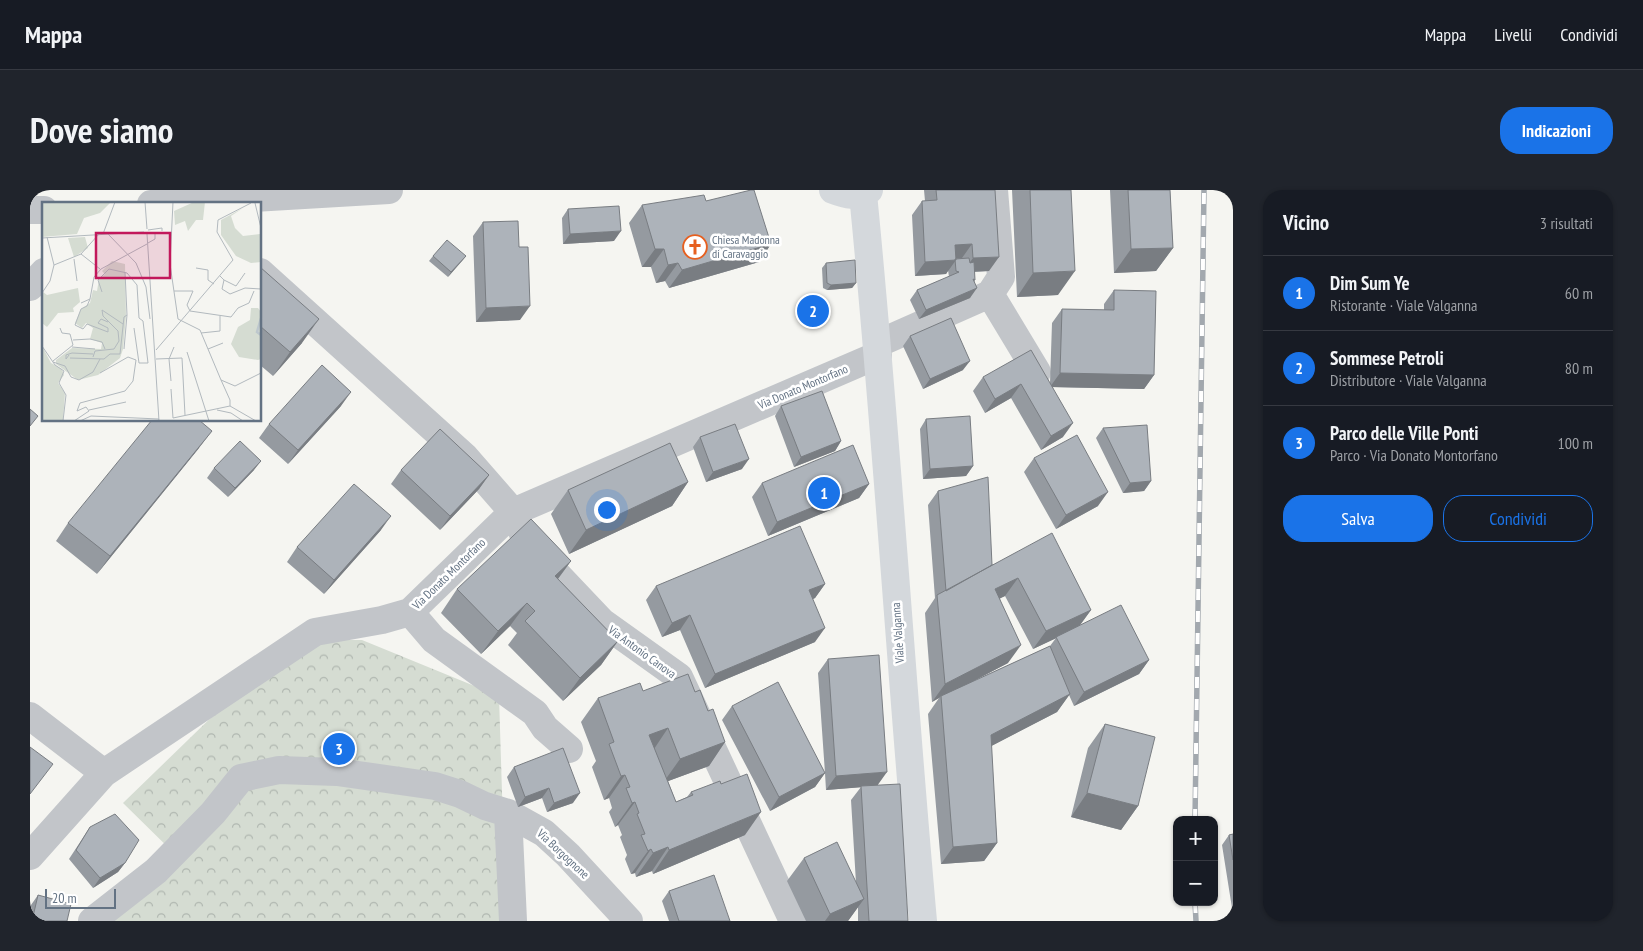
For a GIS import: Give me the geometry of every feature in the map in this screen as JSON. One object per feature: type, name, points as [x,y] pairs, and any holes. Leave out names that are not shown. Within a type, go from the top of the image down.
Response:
[{"type":"main road","points":[[833,190],[848,196],[866,192]]},
{"type":"main road","name":"Viale Valganna","points":[[866,192],[905,726],[923,921]]},
{"type":"street","points":[[218,202],[389,190]]},
{"type":"street","points":[[878,350],[990,294],[1000,277],[994,190]]},
{"type":"street","name":"Via Antonio Canova","points":[[261,273],[465,457],[513,512],[528,544],[602,622],[679,677],[793,921]]},
{"type":"street","points":[[30,287],[42,274]]},
{"type":"street","points":[[990,294],[1037,372]]},
{"type":"street","name":"Via Donato Montorfano","points":[[30,856],[104,773],[315,632],[382,620],[410,612],[513,512],[878,350]]},
{"type":"street","points":[[410,612],[434,640],[536,713],[545,728],[569,749]]},
{"type":"street","points":[[30,716],[104,773]]},
{"type":"street","name":"Via Borgognone","points":[[92,921],[156,871],[213,813],[241,778],[279,770],[337,772],[435,786],[460,794],[544,833],[568,855],[629,921]]},
{"type":"street","points":[[497,810],[513,921]]},
{"type":"green space","points":[[291,640],[362,640],[499,696],[506,921],[103,921],[182,861],[123,803]]},
{"type":"building","name":"Chiesa Madonna di Caravaggio","points":[[754,190],[771,244],[682,270],[678,263],[668,265],[664,249],[655,249],[642,205],[704,195],[706,201]]},
{"type":"building","points":[[936,190],[995,190],[999,257],[973,258],[972,244],[955,245],[956,260],[925,262],[922,201],[937,200]]},
{"type":"building","points":[[1030,190],[1071,190],[1075,271],[1033,273]]},
{"type":"building","points":[[1128,190],[1170,190],[1173,248],[1131,249]]},
{"type":"building","points":[[619,206],[621,231],[570,234],[568,209]]},
{"type":"building","points":[[518,221],[519,247],[528,247],[530,306],[486,308],[483,222]]},
{"type":"building","points":[[447,240],[466,256],[451,272],[433,256]]},
{"type":"building","points":[[969,258],[970,263],[974,262],[975,280],[973,279],[977,288],[926,310],[917,290],[959,272],[956,271],[955,259]]},
{"type":"building","points":[[855,260],[856,283],[831,285],[827,283],[826,263]]},
{"type":"building","points":[[261,268],[319,319],[290,352],[261,327]]},
{"type":"building","points":[[1114,290],[1156,291],[1154,375],[1060,373],[1062,309],[1114,310]]},
{"type":"building","points":[[951,318],[970,361],[930,379],[910,336]]},
{"type":"building","points":[[1031,350],[1073,423],[1051,436],[1021,384],[995,399],[983,377]]},
{"type":"building","points":[[322,365],[351,392],[298,450],[269,424]]},
{"type":"building","points":[[822,391],[841,441],[801,457],[781,406]]},
{"type":"building","points":[[30,409],[38,416],[30,426]]},
{"type":"building","points":[[970,416],[973,466],[930,469],[926,419]]},
{"type":"building","points":[[151,421],[200,421],[212,431],[110,556],[68,523]]},
{"type":"building","points":[[735,424],[749,459],[713,472],[700,437]]},
{"type":"building","points":[[1147,425],[1151,481],[1130,483],[1103,428]]},
{"type":"building","points":[[440,429],[489,475],[450,516],[401,470]]},
{"type":"building","points":[[1077,435],[1108,492],[1066,515],[1034,458]]},
{"type":"building","points":[[240,441],[261,461],[235,488],[214,468]]},
{"type":"building","points":[[670,443],[688,482],[586,530],[568,490]]},
{"type":"building","points":[[853,445],[869,484],[777,522],[762,483]]},
{"type":"building","points":[[988,477],[992,565],[946,591],[938,491]]},
{"type":"building","points":[[354,484],[391,516],[334,580],[297,547]]},
{"type":"building","points":[[531,519],[571,561],[555,576],[618,641],[580,678],[525,621],[535,611],[527,603],[498,631],[457,589]]},
{"type":"building","points":[[800,526],[825,584],[809,590],[825,628],[715,674],[690,615],[672,623],[656,586]]},
{"type":"building","points":[[1052,533],[1091,610],[1046,631],[1018,578],[995,589],[1021,645],[945,684],[937,595]]},
{"type":"building","points":[[1121,605],[1149,660],[1084,692],[1056,637]]},
{"type":"building","points":[[1050,646],[1070,694],[991,735],[997,843],[953,847],[941,696]]},
{"type":"building","points":[[879,655],[887,772],[836,776],[828,659]]},
{"type":"building","points":[[688,674],[695,692],[700,690],[708,711],[713,709],[725,742],[680,759],[668,728],[649,735],[676,802],[693,795],[691,792],[720,781],[721,784],[747,774],[761,812],[669,850],[668,847],[653,853],[651,849],[648,851],[641,835],[645,834],[637,814],[639,813],[635,802],[632,803],[626,788],[630,787],[625,775],[621,776],[609,744],[614,742],[598,698],[640,683],[643,691]]},
{"type":"building","points":[[778,682],[825,773],[779,797],[732,706]]},
{"type":"building","points":[[1105,724],[1155,737],[1138,806],[1087,793]]},
{"type":"building","points":[[30,747],[53,764],[30,794]]},
{"type":"building","points":[[563,748],[580,793],[554,803],[549,788],[525,797],[514,767]]},
{"type":"building","points":[[900,784],[908,921],[869,921],[861,786]]},
{"type":"building","points":[[115,814],[139,840],[125,863],[100,878],[76,850],[90,827]]},
{"type":"building","points":[[1233,834],[1233,860],[1229,835]]},
{"type":"building","points":[[837,842],[864,899],[830,914],[804,858]]},
{"type":"building","points":[[714,875],[730,921],[679,921],[669,891]]},
{"type":"building","points":[[38,895],[71,904],[67,921],[32,921]]},
{"type":"railway","points":[[1195,816],[1204,190]]},
{"type":"railway","points":[[1195,906],[1196,921]]},
{"type":"place","name":"Chiesa Madonna di Caravaggio","points":[[695,247]]},
{"type":"place","name":"Sommese Petroli","points":[[813,311]]},
{"type":"place","name":"Dim Sum Ye","points":[[824,493]]},
{"type":"place","name":"Parco delle Ville Ponti","points":[[339,749]]}]
